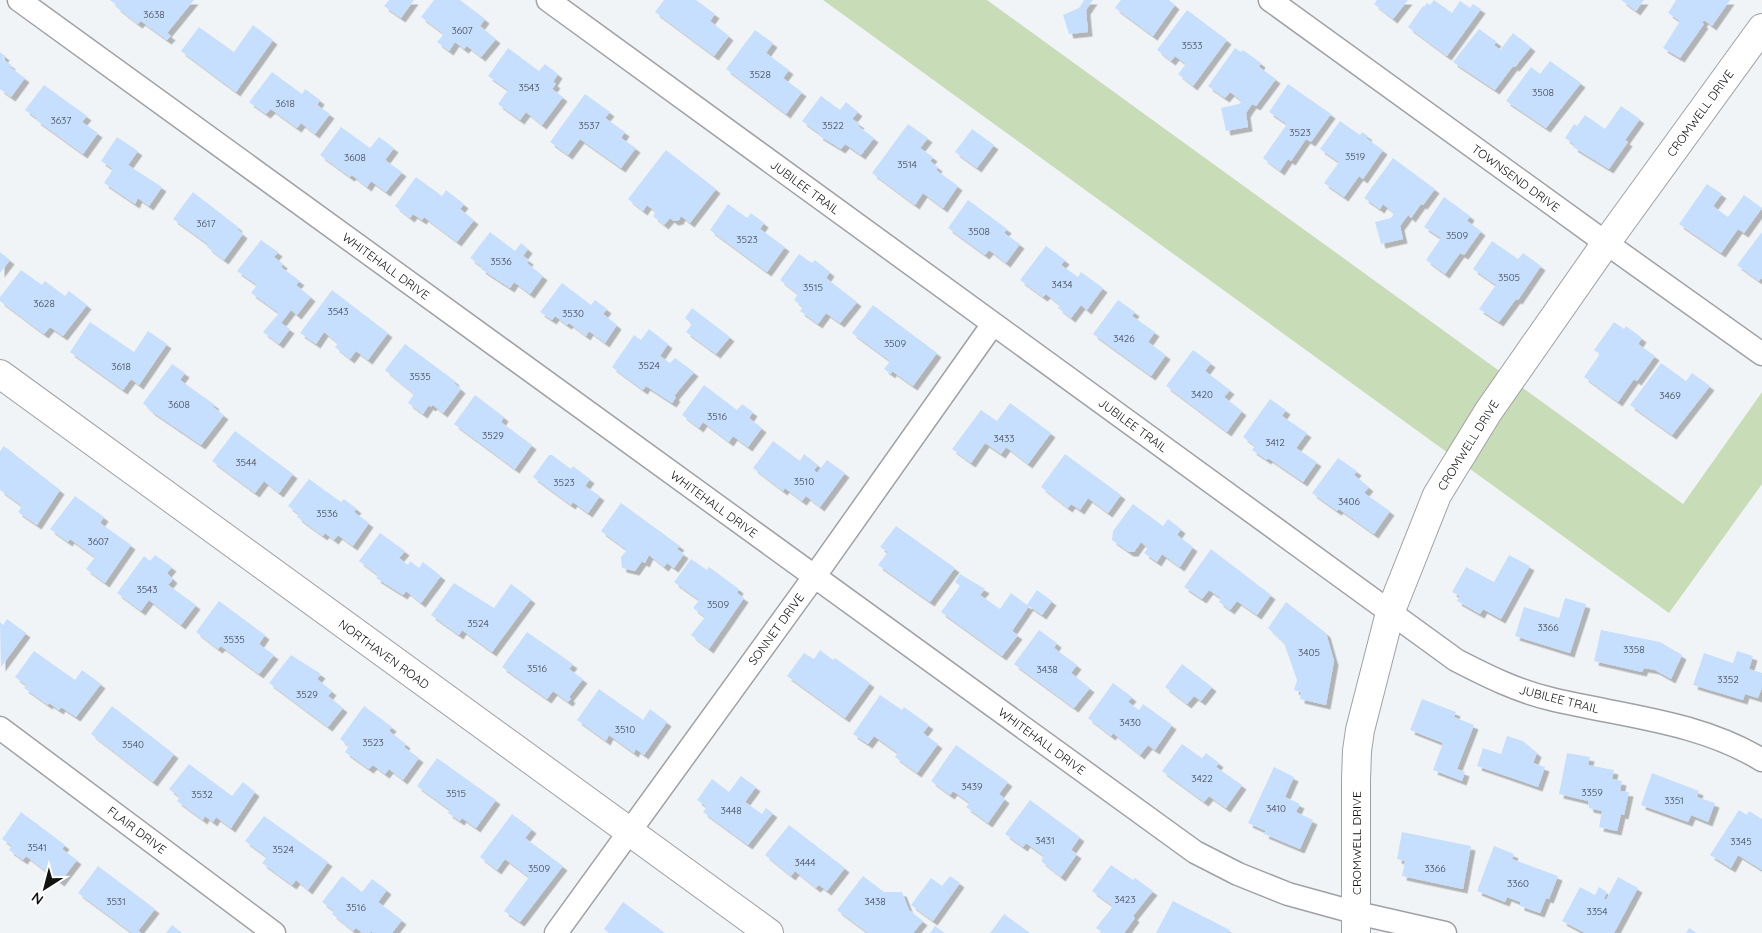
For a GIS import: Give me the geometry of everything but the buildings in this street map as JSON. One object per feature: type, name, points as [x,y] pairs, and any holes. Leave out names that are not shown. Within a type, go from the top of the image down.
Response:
[{"type":"street","name":"WHITEHALL DRIVE","points":[[19,0],[1195,852],[1238,874],[1356,923],[1445,933]]},
{"type":"street","name":"JUBILEE TRAIL","points":[[548,0],[1456,660],[1502,684],[1550,699],[1653,720],[1714,737],[1762,760]]},
{"type":"street","name":"TOWNSEND DRIVE","points":[[1270,0],[1762,354]]},
{"type":"street","name":"CROMWELL DRIVE","points":[[1356,923],[1356,752],[1360,730],[1390,613],[1436,495],[1488,412],[1606,243],[1762,28]]},
{"type":"street","name":"SONNET DRIVE","points":[[556,933],[814,577],[993,324]]},
{"type":"street","name":"NORTHAVEN ROAD","points":[[0,374],[769,933]]},
{"type":"street","name":"FLAIR DRIVE","points":[[0,728],[274,933]]},
{"type":"green space","points":[[823,0],[987,0],[1683,504],[1762,392],[1762,484],[1669,613]]}]
